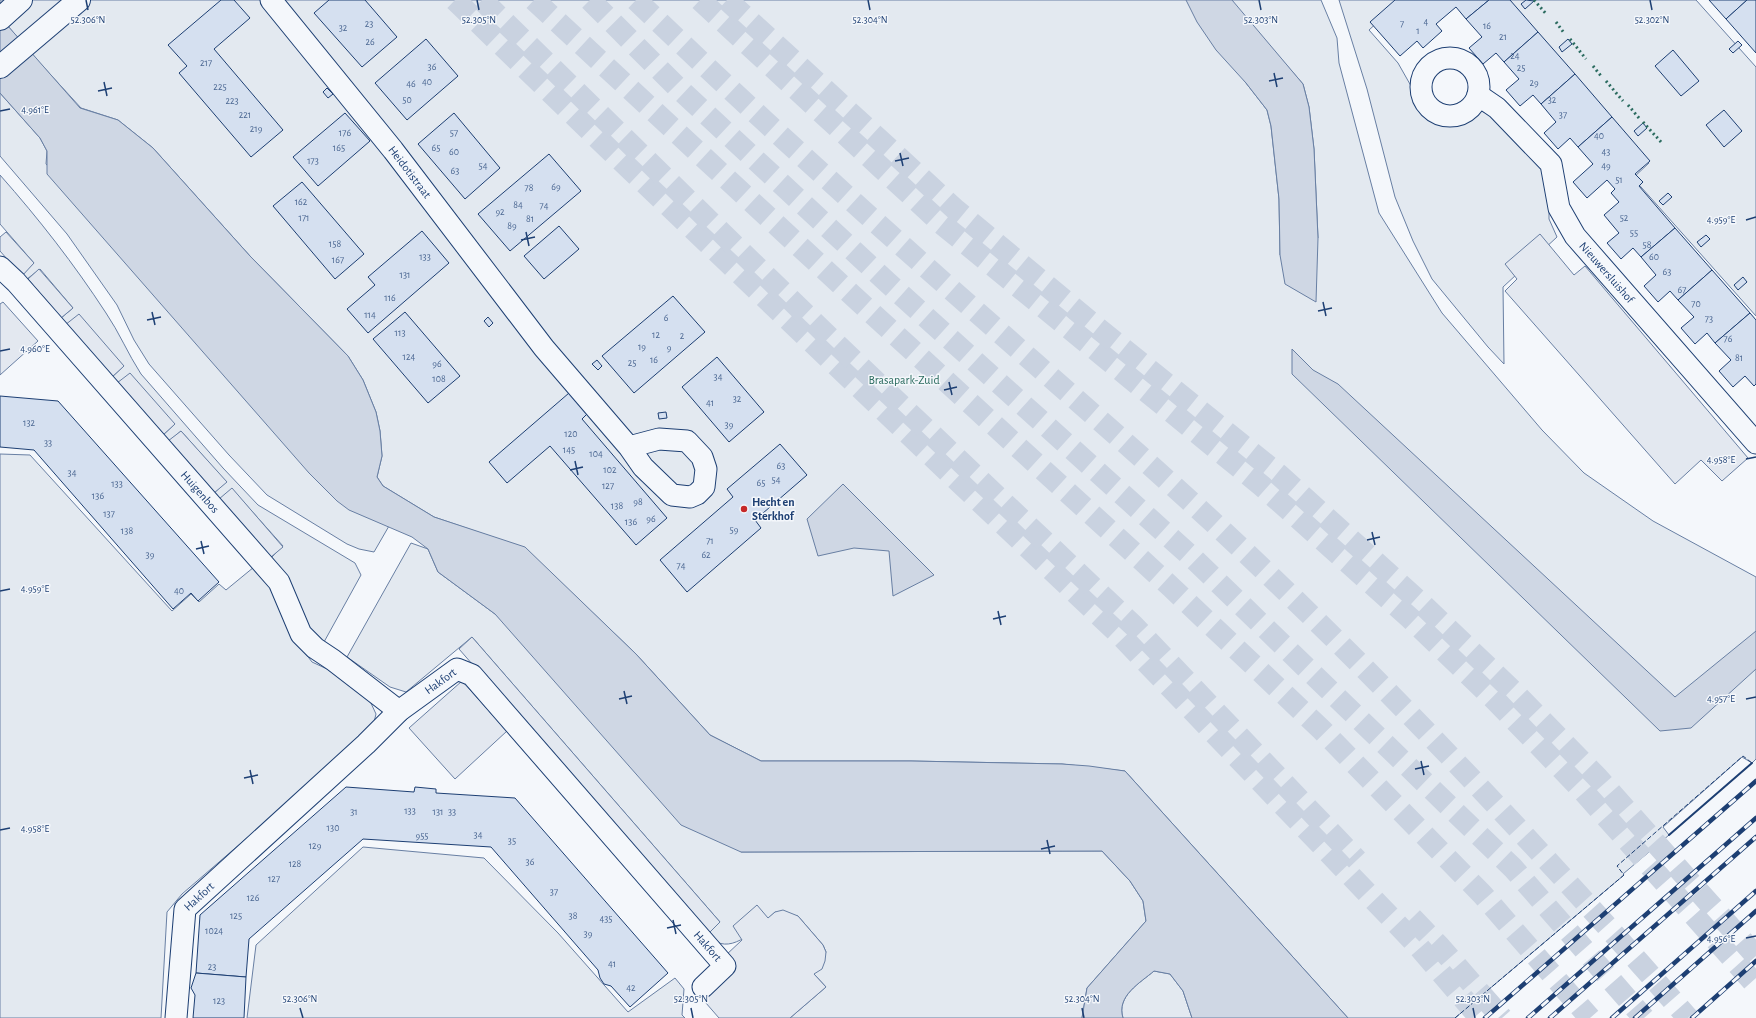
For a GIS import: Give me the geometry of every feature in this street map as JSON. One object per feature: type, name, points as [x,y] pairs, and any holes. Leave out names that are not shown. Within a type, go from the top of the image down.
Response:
[{"type":"street","points":[[0,67],[79,0]]},
{"type":"street","name":"Heidotistraat","points":[[272,0],[393,150],[544,348],[629,447]]},
{"type":"street","points":[[0,19],[20,1]]},
{"type":"street","name":"Nieuwersluishof","points":[[1478,95],[1497,108],[1551,164],[1559,208],[1575,236],[1756,443]]},
{"type":"street","name":"Huigenbos","points":[[0,267],[16,282],[279,582],[302,634],[315,648],[399,711]]},
{"type":"street","name":"Hakfort","points":[[176,1018],[185,908],[366,744],[399,711],[445,676],[457,669],[472,675],[725,966],[702,987]]},
{"type":"green space","name":"Brasapark-Zuid","points":[[0,0],[1190,0],[1246,83],[1267,110],[1271,126],[1279,199],[1280,255],[1318,238],[1314,149],[1309,107],[1303,84],[1230,0],[1321,0],[1337,38],[1339,63],[1379,213],[1442,313],[1542,430],[1584,473],[1653,521],[1756,577],[1756,759],[1752,763],[1742,757],[1663,827],[1669,835],[1455,1018],[1348,1018],[1125,771],[1062,764],[911,761],[761,761],[710,735],[636,654],[525,548],[434,517],[383,486],[377,477],[382,456],[380,431],[376,412],[363,380],[348,356],[250,256],[153,148],[118,120],[81,108],[0,17]]},
{"type":"green space","points":[[1339,0],[1402,0],[1369,30],[1398,63],[1415,93],[1417,101],[1427,114],[1435,120],[1445,123],[1460,120],[1477,110],[1495,115],[1543,166],[1549,206],[1549,219],[1557,237],[1503,287],[1504,364],[1488,347],[1432,279],[1413,241],[1395,197],[1367,89]]},
{"type":"green space","points":[[1503,0],[1696,0],[1756,67],[1756,316],[1633,178],[1649,163]]},
{"type":"green space","points":[[0,93],[40,138],[47,151],[46,164],[385,524],[389,526],[374,552],[359,549],[347,544],[267,495],[229,455],[149,364],[134,340],[117,305],[67,234],[0,156]]},
{"type":"green space","points":[[0,175],[29,208],[69,259],[111,320],[141,374],[223,468],[258,505],[355,563],[361,575],[324,642],[322,642],[310,629],[271,558],[283,546],[232,489],[220,499],[214,493],[226,482],[181,431],[169,441],[163,435],[175,424],[118,382],[117,383],[112,377],[124,366],[67,325],[61,318],[73,308],[40,269],[27,279],[23,274],[34,263],[0,224]]},
{"type":"green space","points":[[0,454],[30,455],[172,611],[191,594],[199,602],[219,584],[226,590],[254,567],[271,588],[285,622],[296,641],[312,662],[327,669],[353,686],[370,701],[376,714],[372,730],[182,894],[167,912],[161,1018],[0,1018]]},
{"type":"green space","points":[[411,543],[428,549],[438,572],[495,614],[741,852],[1102,851],[1130,881],[1143,901],[1146,921],[1087,988],[1082,1018],[790,1018],[826,987],[814,974],[826,952],[823,945],[798,916],[775,912],[756,929],[740,940],[724,944],[713,940],[708,934],[720,922],[472,637],[406,692],[390,687],[347,657]]},
{"type":"green space","points":[[363,847],[484,858],[558,933],[628,1012],[675,978],[684,989],[682,1015],[685,1018],[247,1018],[256,945]]},
{"type":"green space","points":[[1154,971],[1170,974],[1183,991],[1192,1018],[1123,1018],[1123,1003],[1126,997],[1136,985]]},
{"type":"shaded area","points":[[1186,0],[1232,0],[1303,84],[1309,107],[1314,149],[1318,238],[1316,302],[1285,284],[1280,255],[1279,199],[1271,126],[1267,110],[1246,83],[1216,50],[1197,22]]},
{"type":"shaded area","points":[[0,17],[80,108],[118,120],[153,148],[250,256],[348,356],[363,380],[376,412],[380,431],[382,456],[377,477],[383,486],[434,517],[525,547],[636,654],[710,735],[761,761],[911,761],[1062,764],[1125,771],[1348,1018],[1192,1018],[1183,991],[1170,974],[1154,971],[1136,985],[1126,997],[1122,1010],[1123,1018],[1082,1018],[1087,988],[1146,921],[1143,901],[1130,881],[1102,851],[741,852],[681,825],[495,614],[438,572],[428,549],[412,537],[349,510],[337,501],[309,473],[47,174],[47,151],[40,138],[0,93]]},
{"type":"shaded area","points":[[6,232],[34,263],[22,276],[0,251],[0,237]]},
{"type":"shaded area","points":[[1540,234],[1574,275],[1585,266],[1748,458],[1722,481],[1701,460],[1675,484],[1505,291],[1517,279],[1505,264]]},
{"type":"shaded area","points":[[39,269],[73,308],[61,318],[28,279]]},
{"type":"shaded area","points":[[3,302],[38,341],[0,375],[0,304]]},
{"type":"shaded area","points":[[79,314],[124,366],[112,377],[65,325]]},
{"type":"shaded area","points":[[1292,349],[1313,370],[1338,384],[1675,697],[1756,631],[1756,669],[1691,728],[1660,731],[1292,374]]},
{"type":"shaded area","points":[[130,373],[175,424],[163,435],[117,383]]},
{"type":"shaded area","points":[[181,431],[227,482],[214,493],[168,441]]},
{"type":"shaded area","points":[[843,484],[934,575],[893,596],[889,551],[854,548],[818,556],[807,519]]},
{"type":"shaded area","points":[[232,488],[283,547],[271,557],[219,499]]},
{"type":"shaded area","points":[[472,637],[720,922],[708,934],[459,649]]},
{"type":"shaded area","points":[[462,681],[507,731],[455,779],[409,728]]},
{"type":"shaded area","points":[[757,905],[768,918],[775,912],[783,910],[798,916],[823,945],[826,952],[825,961],[822,969],[814,974],[826,987],[790,1018],[719,1018],[692,987],[742,940],[733,926]]},
{"type":"building","points":[[221,0],[234,0],[250,18],[214,49],[283,130],[251,157],[179,73],[187,66],[168,45]]},
{"type":"building","points":[[329,0],[365,0],[397,37],[362,67],[314,13]]},
{"type":"building","points":[[1395,0],[1489,0],[1466,19],[1456,7],[1436,24],[1442,31],[1423,48],[1417,41],[1400,56],[1370,22]]},
{"type":"building","points":[[1489,0],[1510,0],[1538,32],[1504,62],[1496,53],[1483,64],[1469,48],[1482,37],[1466,19]]},
{"type":"building","points":[[1526,0],[1534,1],[1525,9],[1521,4]]},
{"type":"building","points":[[1709,0],[1747,0],[1726,19]]},
{"type":"building","points":[[1747,0],[1756,0],[1756,53],[1726,19]]},
{"type":"building","points":[[1538,32],[1575,74],[1541,104],[1533,95],[1520,106],[1506,90],[1519,79],[1504,62]]},
{"type":"building","points":[[426,39],[458,76],[407,120],[375,83]]},
{"type":"building","points":[[1568,39],[1572,44],[1562,52],[1559,47]]},
{"type":"building","points":[[1738,41],[1742,45],[1733,53],[1729,49]]},
{"type":"building","points":[[1673,50],[1699,81],[1681,96],[1655,66]]},
{"type":"building","points":[[1575,74],[1612,117],[1578,147],[1570,138],[1558,149],[1544,133],[1556,122],[1541,104]]},
{"type":"building","points":[[327,88],[333,94],[328,98],[323,92]]},
{"type":"building","points":[[1724,110],[1742,131],[1724,147],[1706,125]]},
{"type":"building","points":[[345,113],[370,141],[318,186],[293,157]]},
{"type":"building","points":[[454,113],[500,168],[465,199],[418,144]]},
{"type":"building","points":[[1612,117],[1650,161],[1635,174],[1643,182],[1639,186],[1675,228],[1641,257],[1633,248],[1621,259],[1607,243],[1619,233],[1604,215],[1619,202],[1611,193],[1615,189],[1607,180],[1587,198],[1573,182],[1593,164],[1578,147]]},
{"type":"building","points":[[1643,123],[1647,128],[1638,136],[1634,131]]},
{"type":"building","points":[[549,154],[581,191],[510,251],[478,214]]},
{"type":"building","points":[[302,182],[364,254],[335,279],[273,206]]},
{"type":"building","points":[[1668,193],[1672,197],[1663,205],[1659,201]]},
{"type":"building","points":[[559,226],[579,249],[544,279],[524,256]]},
{"type":"building","points":[[1675,228],[1712,270],[1678,300],[1670,291],[1658,302],[1644,286],[1656,275],[1641,257]]},
{"type":"building","points":[[422,231],[449,263],[368,333],[347,309],[375,285],[368,277]]},
{"type":"building","points":[[1706,235],[1710,239],[1701,247],[1697,242]]},
{"type":"building","points":[[1712,270],[1750,313],[1715,343],[1707,333],[1695,344],[1681,328],[1694,317],[1678,300]]},
{"type":"building","points":[[1743,277],[1747,282],[1738,290],[1734,285]]},
{"type":"building","points":[[673,296],[705,332],[634,393],[602,356]]},
{"type":"building","points":[[405,312],[460,376],[428,403],[373,339]]},
{"type":"building","points":[[1750,313],[1756,320],[1756,384],[1754,386],[1745,376],[1733,387],[1719,371],[1731,360],[1715,343]]},
{"type":"building","points":[[488,317],[493,323],[489,327],[484,321]]},
{"type":"building","points":[[717,357],[764,412],[729,442],[682,387]]},
{"type":"building","points":[[597,360],[602,366],[598,370],[592,364]]},
{"type":"building","points":[[569,393],[587,414],[582,419],[667,518],[636,545],[550,446],[507,483],[489,462]]},
{"type":"building","points":[[0,396],[58,401],[219,582],[198,601],[191,593],[173,609],[34,450],[0,447]]},
{"type":"building","points":[[666,412],[667,418],[659,419],[658,413]]},
{"type":"building","name":"Hecht en Sterkhof","points":[[780,444],[807,475],[755,520],[761,528],[687,592],[660,560],[733,497],[727,489]]},
{"type":"building","points":[[346,787],[414,792],[415,787],[436,789],[436,793],[515,798],[668,973],[630,1007],[611,986],[604,984],[600,978],[598,970],[491,847],[363,839],[249,939],[246,977],[196,973],[200,915]]},
{"type":"building","points":[[196,973],[246,977],[244,1018],[193,1018],[195,995],[191,988]]},
{"type":"tunnel","points":[[455,0],[614,154],[1122,637],[1419,947],[1480,1018]]},
{"type":"tunnel","points":[[482,0],[832,340],[1134,626],[1357,860]]},
{"type":"tunnel","points":[[534,0],[864,306],[1171,587],[1322,730],[1482,894],[1590,1018]]},
{"type":"tunnel","points":[[590,0],[676,86],[887,282],[1195,560],[1513,868],[1644,1018]]},
{"type":"tunnel","points":[[636,0],[828,179],[1215,524],[1338,642],[1516,827],[1688,1018]]},
{"type":"tunnel","points":[[700,0],[942,224],[1262,486],[1410,618],[1498,703],[1583,791],[1756,985]]},
{"type":"tunnel","points":[[727,0],[956,210],[1094,325],[1278,474],[1422,604],[1512,690],[1598,778],[1756,956]]},
{"type":"tunnel","points":[[1412,918],[1440,947],[1502,1018]]},
{"type":"railway","points":[[1485,1018],[1756,781]]},
{"type":"railway","points":[[1528,1018],[1756,818]]},
{"type":"railway","points":[[1550,1018],[1756,837]]},
{"type":"railway","points":[[1612,1018],[1756,891]]},
{"type":"railway","points":[[1635,1018],[1756,911]]},
{"type":"railway","points":[[1692,1018],[1756,961]]},
{"type":"hedge","points":[[1534,0],[1547,15]]},
{"type":"hedge","points":[[1556,22],[1564,33]]},
{"type":"hedge","points":[[1570,39],[1586,59]]},
{"type":"hedge","points":[[1593,66],[1601,76]]},
{"type":"hedge","points":[[1606,81],[1623,101]]},
{"type":"hedge","points":[[1628,105],[1639,118]]},
{"type":"hedge","points":[[1643,122],[1661,142]]},
{"type":"fence","points":[[1455,1018],[1624,875],[1617,866],[1743,756],[1752,763]]},
{"type":"wall","points":[[1669,835],[1752,763]]},
{"type":"place","name":"Hecht en Sterkhof","points":[[744,509]]}]
